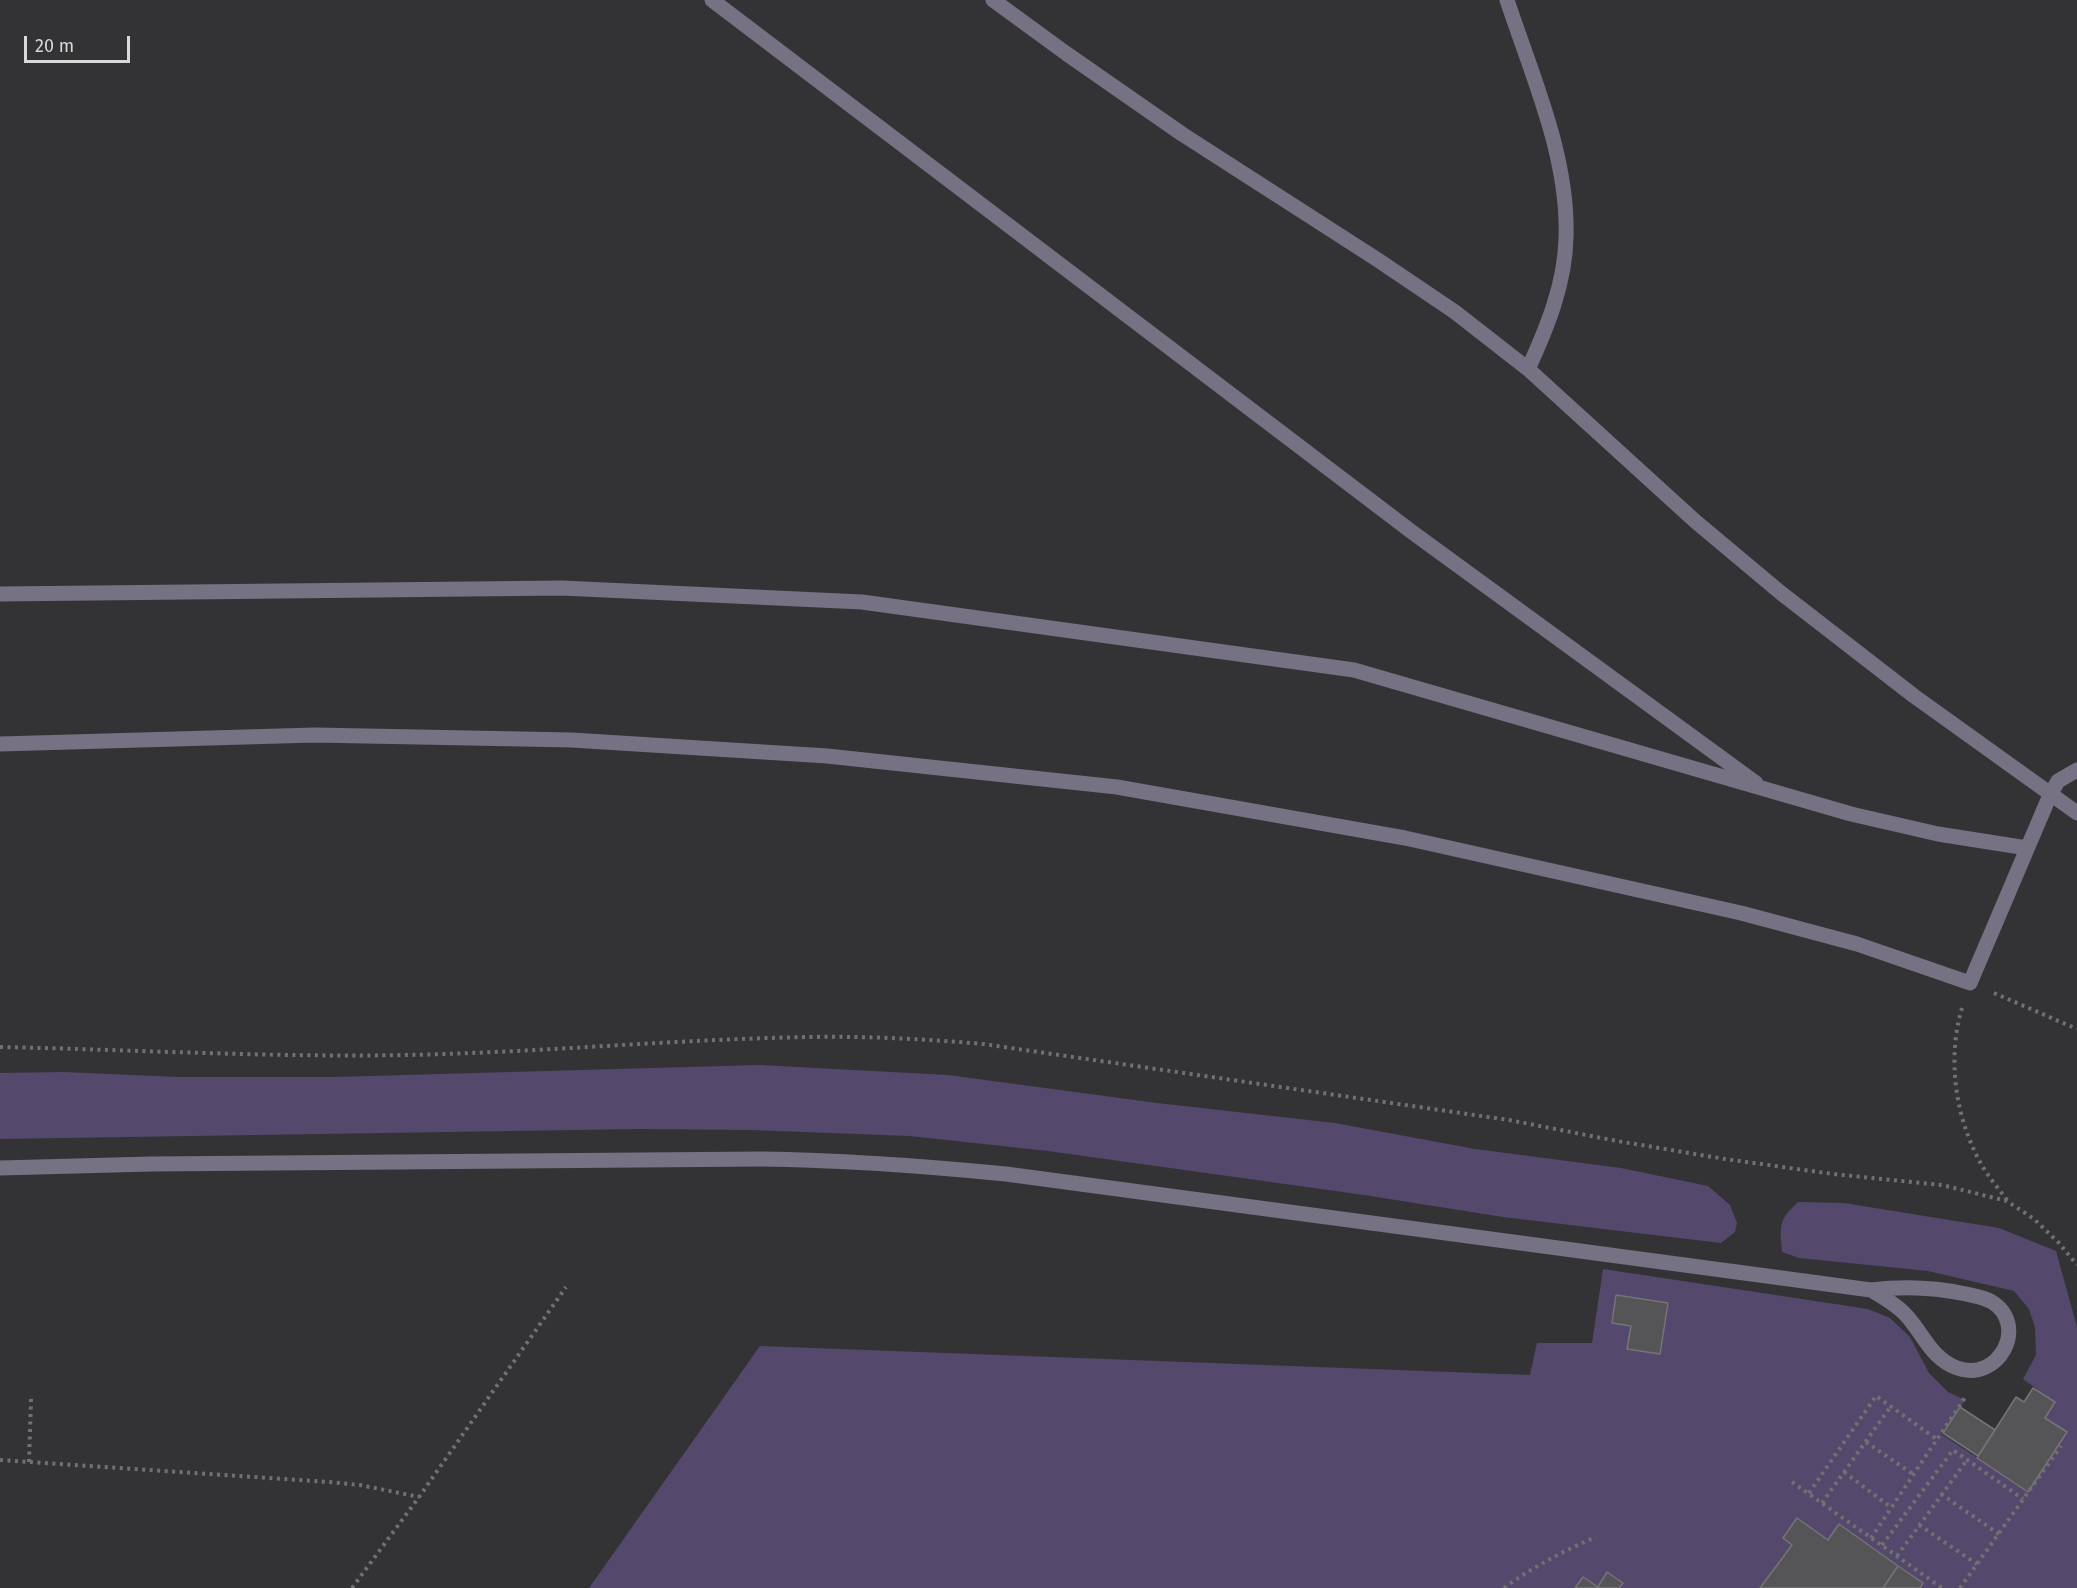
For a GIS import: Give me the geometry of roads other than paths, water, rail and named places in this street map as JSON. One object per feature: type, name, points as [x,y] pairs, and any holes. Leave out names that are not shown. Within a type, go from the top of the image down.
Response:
[{"type":"street","points":[[712,0],[1412,532],[1765,790]]},
{"type":"street","points":[[993,0],[1182,134],[1455,312],[1528,369],[1695,521],[1781,593],[1914,696],[2077,813]]},
{"type":"street","points":[[1506,0],[1555,146],[1564,192],[1566,240],[1559,286],[1546,332],[1528,369]]},
{"type":"street","points":[[0,594],[562,588],[861,602],[1354,670],[1851,813],[1938,834],[2027,848]]},
{"type":"street","points":[[0,744],[315,735],[572,740],[827,756],[1117,788],[1405,838],[1741,913],[1857,944],[1970,983],[2050,795],[2058,781],[2077,770]]},
{"type":"street","points":[[0,1168],[151,1164],[762,1159],[843,1160],[925,1166],[1006,1174],[1871,1290],[1922,1287],[1947,1290],[1984,1298],[1992,1302],[2004,1316],[2008,1335],[2001,1355],[1984,1369],[1973,1371],[1959,1369],[1946,1363],[1934,1354],[1904,1313],[1889,1300],[1871,1290]]}]
